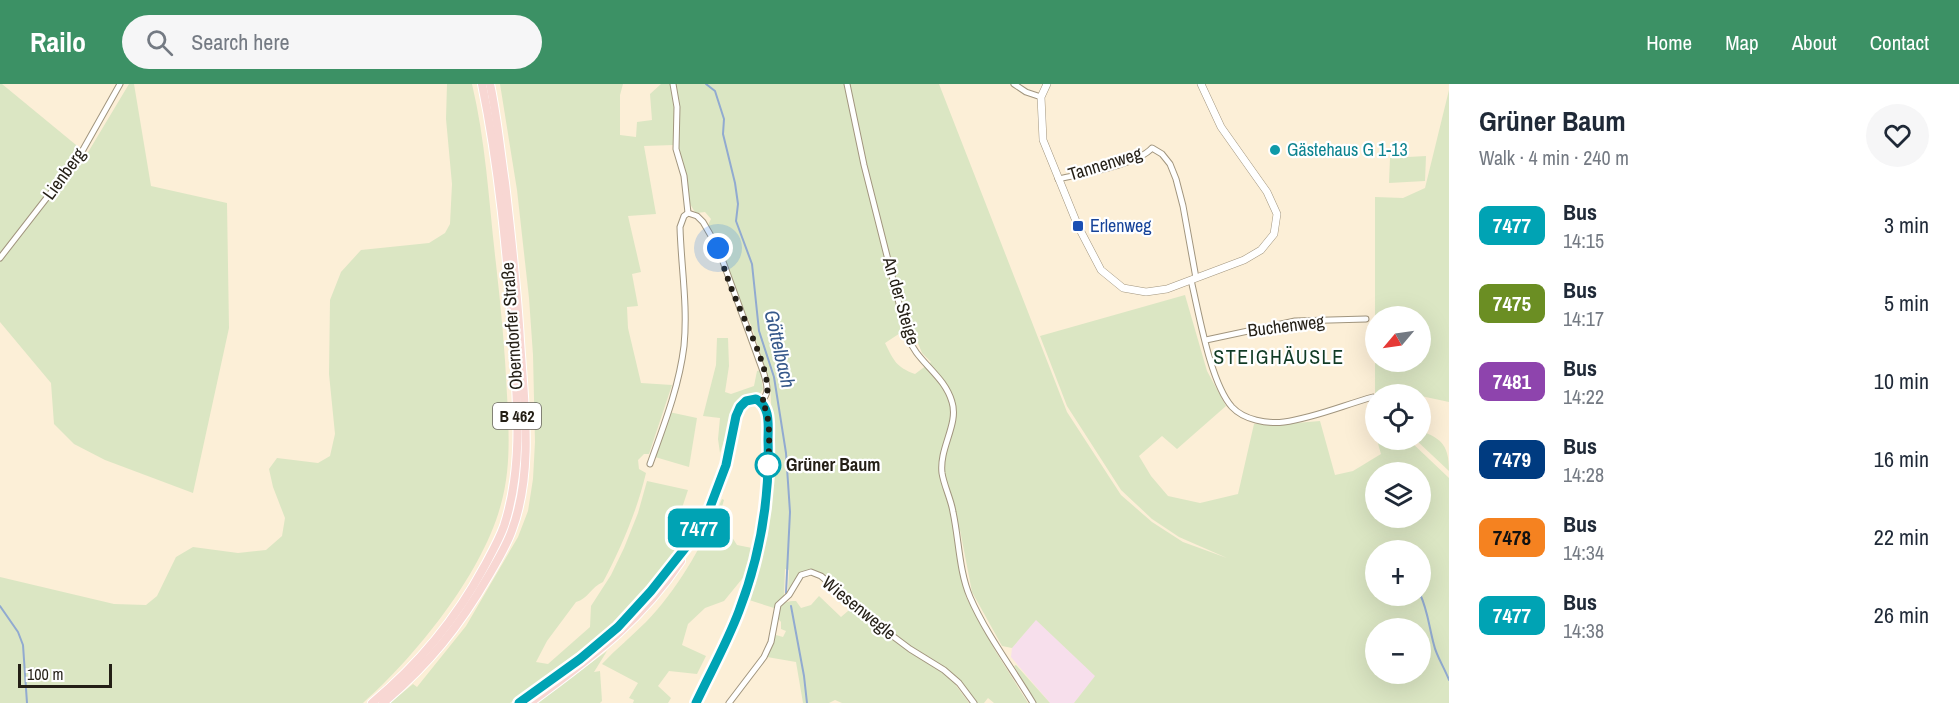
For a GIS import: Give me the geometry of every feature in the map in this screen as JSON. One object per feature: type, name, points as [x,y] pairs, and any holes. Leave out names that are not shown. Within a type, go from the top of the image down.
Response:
[{"type":"main road","name":"Oberndorfer Straße","points":[[372,703],[414,665],[454,617],[472,589],[503,528],[516,474],[518,438],[510,300],[492,133],[482,84]]},
{"type":"main road","name":"Oberndorfer Straße","points":[[383,703],[421,669],[461,621],[508,539],[519,506],[524,472],[525,438],[518,304],[499,132],[490,84]]},
{"type":"main road","points":[[530,703],[608,645],[635,620],[672,575],[709,510],[726,465],[736,416],[740,407],[749,399],[761,402],[765,406],[767,415],[766,504],[759,547],[739,611],[696,703]]},
{"type":"main road","points":[[519,703],[580,659],[618,627],[651,591],[690,542]]},
{"type":"street","name":"Lienberg","points":[[0,258],[80,155],[120,84]]},
{"type":"street","points":[[673,84],[677,107],[676,149],[684,176],[688,213]]},
{"type":"street","name":"An der Steige","points":[[848,84],[864,165],[909,343],[921,360],[942,380],[953,403],[954,413],[941,456],[942,473],[953,508],[965,582],[971,598],[1000,651],[1033,703]]},
{"type":"street","points":[[1014,84],[1041,97]]},
{"type":"street","points":[[1047,84],[1041,97],[1042,140],[1078,226],[1101,270],[1123,288],[1146,292],[1167,289],[1244,260],[1261,250],[1274,234],[1277,214],[1267,192],[1221,127],[1201,84]]},
{"type":"street","name":"Tannenweg","points":[[1058,179],[1120,164],[1142,156],[1152,148],[1162,154],[1170,164],[1176,178],[1183,206],[1194,279]]},
{"type":"street","points":[[688,213],[697,216],[703,222],[718,248],[764,374],[768,390],[761,402]]},
{"type":"street","points":[[650,464],[678,381],[684,345],[686,312],[680,226],[684,216],[688,213]]},
{"type":"street","points":[[1194,279],[1215,373],[1231,406],[1239,413],[1258,421],[1274,422],[1298,419],[1365,399]]},
{"type":"street","name":"Buchenweg","points":[[1206,340],[1295,321],[1365,319]]},
{"type":"street","name":"Wiesenwegle","points":[[729,703],[764,657],[773,634],[778,605],[789,595],[801,575],[811,572],[830,582],[878,625],[910,649],[944,670],[974,703]]},
{"type":"shaded area","points":[[1036,619],[1096,676],[1074,703],[1050,703],[1011,657],[1012,648]]},
{"type":"green space","points":[[0,84],[87,154],[129,84],[134,84],[151,186],[227,203],[229,328],[193,493],[105,460],[74,444],[54,424],[51,383],[0,322]]},
{"type":"green space","points":[[447,84],[472,84],[477,106],[487,174],[501,313],[509,436],[504,491],[492,530],[479,558],[445,612],[404,662],[363,703],[0,703],[0,577],[114,604],[146,605],[157,596],[176,557],[193,547],[238,553],[266,550],[282,536],[285,518],[269,469],[277,458],[318,463],[330,456],[335,434],[329,374],[330,300],[341,272],[361,250],[429,243],[445,233],[450,224],[452,184],[446,119]]},
{"type":"green space","points":[[500,84],[623,84],[620,95],[620,135],[636,137],[637,122],[652,120],[650,94],[661,84],[672,84],[675,99],[674,145],[644,146],[656,214],[628,216],[641,272],[632,274],[638,306],[627,307],[628,328],[641,383],[672,385],[649,454],[644,454],[638,460],[639,469],[646,473],[633,515],[610,569],[603,582],[576,602],[547,641],[536,662],[548,664],[590,627],[591,606],[611,575],[624,548],[638,513],[647,481],[688,490],[679,517],[694,522],[657,576],[607,630],[510,703],[390,703],[413,684],[417,687],[466,626],[518,537],[528,511],[535,442],[533,355],[517,190]]},
{"type":"green space","points":[[675,84],[939,84],[1067,412],[1121,495],[1152,522],[1183,542],[1227,558],[1179,537],[1152,519],[1121,490],[1067,406],[1040,336],[1185,295],[1207,371],[1226,406],[1177,449],[1162,436],[1139,456],[1151,476],[1168,496],[1200,503],[1238,494],[1254,424],[1320,421],[1335,475],[1353,471],[1365,464],[1365,528],[1431,528],[1431,462],[1368,462],[1381,454],[1380,450],[1420,450],[1449,478],[1449,703],[1074,703],[1095,676],[1036,620],[1012,648],[1002,646],[972,592],[960,530],[954,530],[966,597],[996,652],[1028,703],[994,703],[988,698],[984,703],[977,703],[956,677],[911,648],[820,573],[800,573],[788,592],[789,570],[785,569],[784,597],[774,608],[749,600],[767,535],[775,474],[770,383],[751,325],[731,283],[719,243],[708,225],[711,219],[705,212],[696,213],[685,190],[677,145],[678,107]],"holes":[[[911,326],[922,353],[931,362],[915,374],[896,363],[885,343]]]},
{"type":"green space","points":[[1449,90],[1449,402],[1431,398],[1431,384],[1375,384],[1375,372],[1431,372],[1431,306],[1375,306],[1375,197],[1403,198],[1425,188]]},
{"type":"green space","points":[[1426,156],[1425,181],[1389,183],[1390,158]]},
{"type":"green space","points":[[717,338],[728,338],[729,366],[725,392],[731,394],[754,386],[757,371],[760,370],[763,389],[760,394],[746,395],[737,400],[720,453],[718,439],[720,418],[703,416],[716,365]]},
{"type":"green space","points":[[669,412],[697,418],[689,467],[655,457]]},
{"type":"green space","points":[[1431,435],[1440,441],[1446,450],[1449,471],[1427,450],[1431,450]]},
{"type":"green space","points":[[722,499],[724,500],[719,517],[737,545],[752,548],[746,574],[724,601],[705,608],[688,624],[682,645],[706,656],[697,674],[669,671],[658,686],[671,698],[668,703],[633,703],[634,700],[629,698],[638,683],[602,664],[646,622],[680,580],[699,548]]},
{"type":"green space","points":[[819,596],[841,617],[855,605],[940,669],[952,680],[969,703],[842,703],[835,700],[829,703],[803,703],[796,662],[767,657],[776,635],[783,637],[786,631],[781,629],[781,622],[777,617],[781,607],[785,603],[796,601],[801,608],[811,605]]},
{"type":"green space","points":[[607,651],[594,672],[600,671],[602,701],[600,703],[537,703]]},
{"type":"green space","points":[[1016,665],[1050,703],[1036,703],[1014,666]]},
{"type":"waterway","name":"Göttelbach","points":[[706,84],[715,91],[724,119],[723,134],[738,204],[736,221],[752,264],[759,331],[774,377],[786,453],[790,512],[786,593]]},
{"type":"waterway","points":[[0,606],[18,632],[23,645],[27,703]]},
{"type":"waterway","name":"Göttelbach","points":[[791,606],[807,703]]},
{"type":"waterway","points":[[1424,606],[1435,649],[1449,680]]},
{"type":"bus line","name":"7477","points":[[519,703],[580,659],[618,627],[641,603],[690,542],[709,510],[726,465],[738,410],[742,403],[749,399],[756,399],[765,406],[767,415],[768,464],[762,530],[757,555],[739,611],[696,703]]},
{"type":"place","name":"Gästehaus G 1-13","points":[[1275,150]]},
{"type":"place","name":"Erlenweg","points":[[1078,226]]},
{"type":"place","name":"Grüner Baum","points":[[768,465]]},
{"type":"district","name":"STEIGHÄUSLE","points":[[1279,357]]},
{"type":"route","points":[[718,248],[766,381],[767,395],[761,402],[765,406],[767,415],[768,465]]}]
